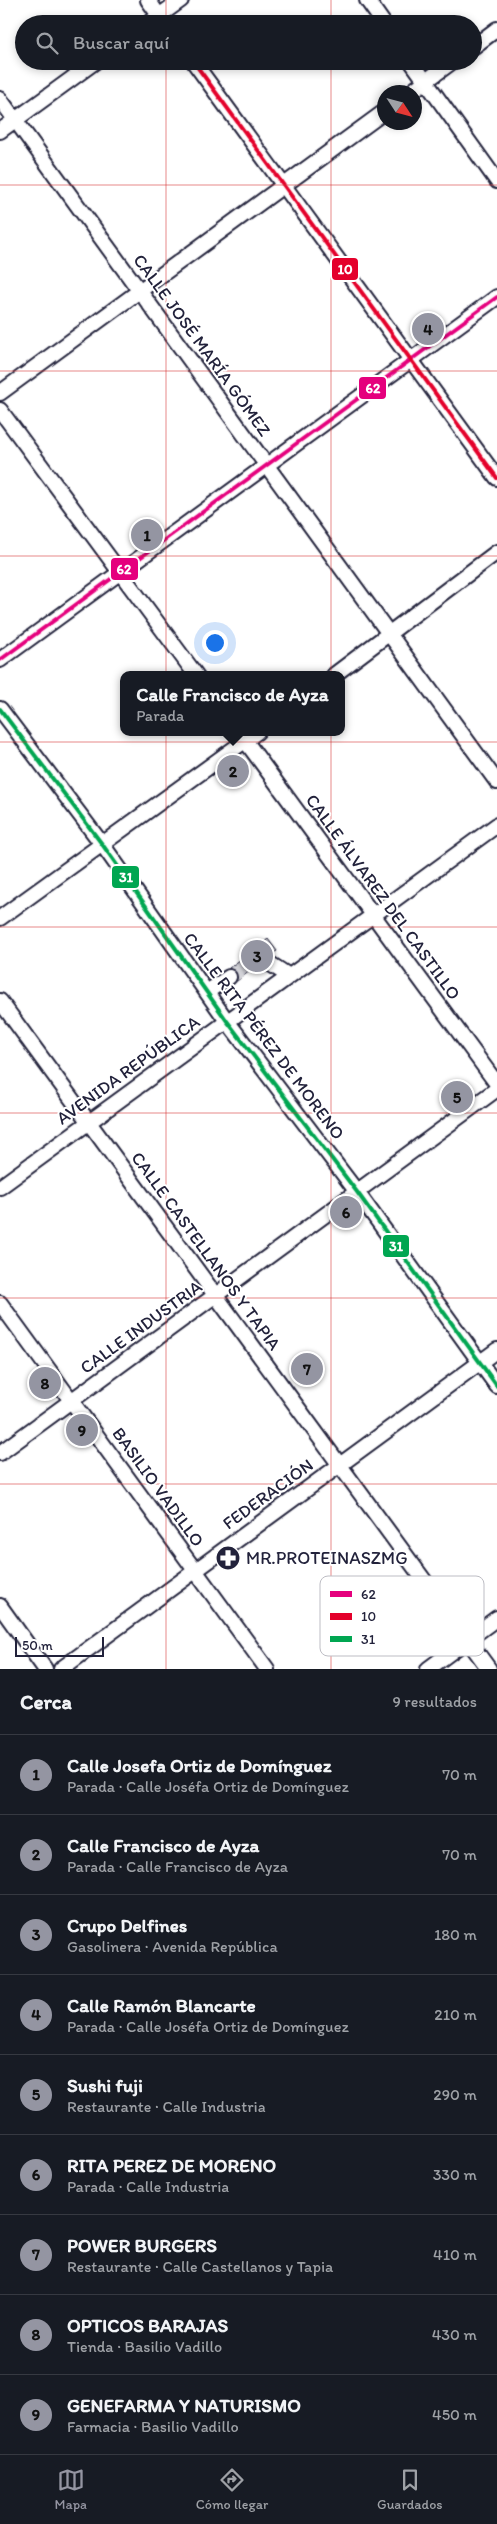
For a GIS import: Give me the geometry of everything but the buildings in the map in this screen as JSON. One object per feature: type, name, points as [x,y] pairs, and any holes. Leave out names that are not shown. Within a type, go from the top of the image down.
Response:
[{"type":"street","points":[[148,0],[155,15]]},
{"type":"street","points":[[165,15],[181,0]]},
{"type":"street","points":[[367,0],[378,15]]},
{"type":"street","points":[[482,40],[497,29]]},
{"type":"street","points":[[0,131],[84,70]]},
{"type":"street","points":[[200,70],[497,478]]},
{"type":"street","points":[[416,70],[497,181]]},
{"type":"street","points":[[421,85],[442,70]]},
{"type":"street","name":"CALLE JOSÉ MARÍA GÓMEZ","points":[[0,99],[497,782]]},
{"type":"street","points":[[0,394],[377,117]]},
{"type":"street","points":[[0,660],[497,297]]},
{"type":"street","points":[[0,410],[193,671]]},
{"type":"street","points":[[339,671],[497,552]]},
{"type":"street","name":"CALLE RITA PÉREZ DE MORENO","points":[[0,709],[102,844],[227,1021],[357,1192],[497,1386]]},
{"type":"street","points":[[0,918],[102,844],[242,737]]},
{"type":"street","name":"CALLE ÁLVAREZ DEL CASTILLO","points":[[242,737],[374,914],[497,1084]]},
{"type":"street","name":"AVENIDA REPÚBLICA","points":[[0,1187],[497,825]]},
{"type":"street","points":[[262,962],[272,965],[289,976]]},
{"type":"street","points":[[207,992],[229,977]]},
{"type":"street","name":"CALLE CASTELLANOS Y TAPIA","points":[[0,1001],[420,1576]]},
{"type":"street","name":"CALLE INDUSTRIA","points":[[0,1453],[497,1089]]},
{"type":"street","name":"BASILIO VADILLO","points":[[0,1302],[267,1669]]},
{"type":"street","name":"FEDERACIÓN","points":[[61,1669],[497,1350]]},
{"type":"street","points":[[0,1606],[45,1669]]},
{"type":"street","points":[[484,1628],[497,1618]]},
{"type":"street","points":[[428,1669],[445,1656]]},
{"type":"street","name":"CALLE CASTELLANOS Y TAPIA","points":[[479,1656],[488,1669]]},
{"type":"tunnel","points":[[229,977],[252,964],[262,962]]},
{"type":"transit line","name":"10","points":[[200,70],[497,478]]},
{"type":"transit line","name":"62","points":[[0,660],[497,297]]},
{"type":"transit line","name":"31","points":[[0,709],[102,844],[227,1021],[357,1192],[497,1386]]},
{"type":"place","name":"Calle Ramón Blancarte","points":[[428,329]]},
{"type":"place","name":"Calle Josefa Ortiz de Domínguez","points":[[147,535]]},
{"type":"place","name":"Calle Francisco de Ayza","points":[[233,771]]},
{"type":"place","name":"Crupo Delfines","points":[[257,956]]},
{"type":"place","name":"Sushi fuji","points":[[457,1097]]},
{"type":"place","name":"RITA PEREZ DE MORENO","points":[[346,1212]]},
{"type":"place","name":"POWER BURGERS","points":[[307,1369]]},
{"type":"place","name":"OPTICOS BARAJAS","points":[[45,1383]]},
{"type":"place","name":"GENEFARMA Y NATURISMO","points":[[82,1430]]},
{"type":"place","name":"MR.PROTEINASZMG","points":[[228,1558]]}]
